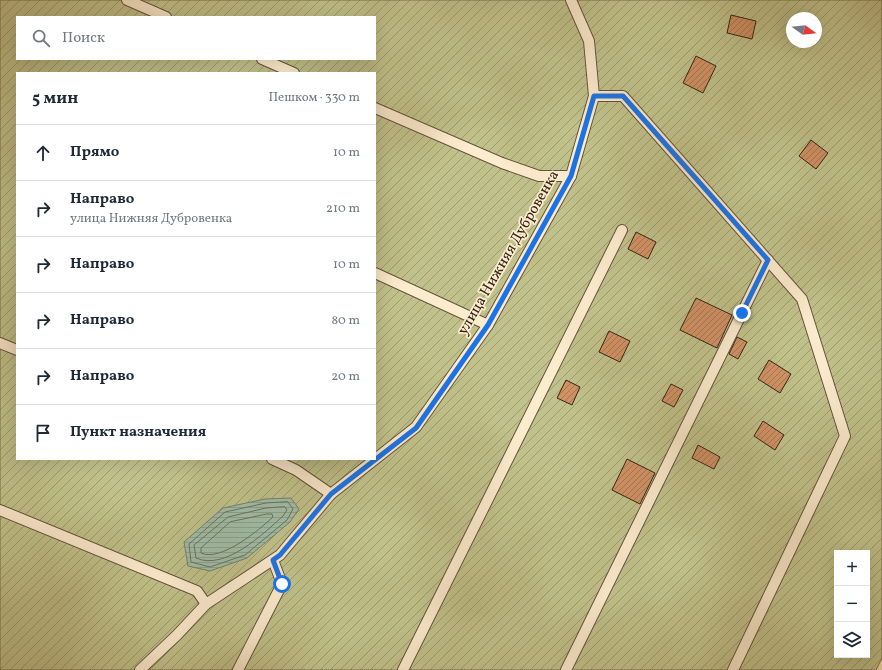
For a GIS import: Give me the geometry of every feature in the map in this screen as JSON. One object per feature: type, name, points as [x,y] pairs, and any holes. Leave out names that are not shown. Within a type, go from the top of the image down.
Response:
[{"type":"lane","points":[[127,0],[164,16]]},
{"type":"lane","name":"улица Нижняя Дубровенка","points":[[376,459],[416,428],[488,325],[571,176],[594,96],[588,41],[571,0]]},
{"type":"lane","points":[[264,60],[292,72]]},
{"type":"lane","points":[[594,96],[623,96],[802,299],[845,436],[733,670]]},
{"type":"lane","points":[[376,108],[502,164],[539,176],[571,176]]},
{"type":"lane","points":[[403,670],[622,230]]},
{"type":"lane","points":[[566,670],[768,260]]},
{"type":"lane","points":[[376,273],[488,325]]},
{"type":"lane","points":[[0,343],[16,350]]},
{"type":"lane","points":[[274,460],[296,470],[331,494]]},
{"type":"lane","name":"улица Нижняя Дубровенка","points":[[140,670],[177,635],[206,604],[280,555],[331,494],[375,460]]},
{"type":"lane","points":[[0,510],[197,591],[206,604]]},
{"type":"lane","points":[[238,670],[282,584],[273,560]]},
{"type":"green space","points":[[0,0],[882,0],[882,658],[876,670],[0,670]]},
{"type":"water","points":[[291,498],[299,509],[290,522],[247,558],[210,571],[188,566],[184,542],[223,508],[265,499]]},
{"type":"building","points":[[731,15],[756,21],[752,39],[727,33]]},
{"type":"building","points":[[696,56],[716,66],[703,93],[683,83]]},
{"type":"building","points":[[811,140],[828,153],[816,169],[799,156]]},
{"type":"building","points":[[636,232],[656,242],[648,259],[628,249]]},
{"type":"building","points":[[696,298],[732,315],[717,348],[680,330]]},
{"type":"building","points":[[609,331],[630,341],[620,362],[599,352]]},
{"type":"building","points":[[737,337],[747,342],[738,359],[729,354]]},
{"type":"building","points":[[769,360],[791,374],[780,393],[758,379]]},
{"type":"building","points":[[566,380],[580,387],[572,405],[557,398]]},
{"type":"building","points":[[671,384],[683,390],[674,407],[662,401]]},
{"type":"building","points":[[763,421],[784,435],[775,450],[754,436]]},
{"type":"building","points":[[698,445],[720,457],[714,469],[692,458]]},
{"type":"building","points":[[627,459],[655,473],[640,504],[612,490]]},
{"type":"route","points":[[282,584],[273,560],[280,555],[331,494],[416,428],[488,325],[571,176],[594,96],[623,96],[768,260],[742,313]]}]
